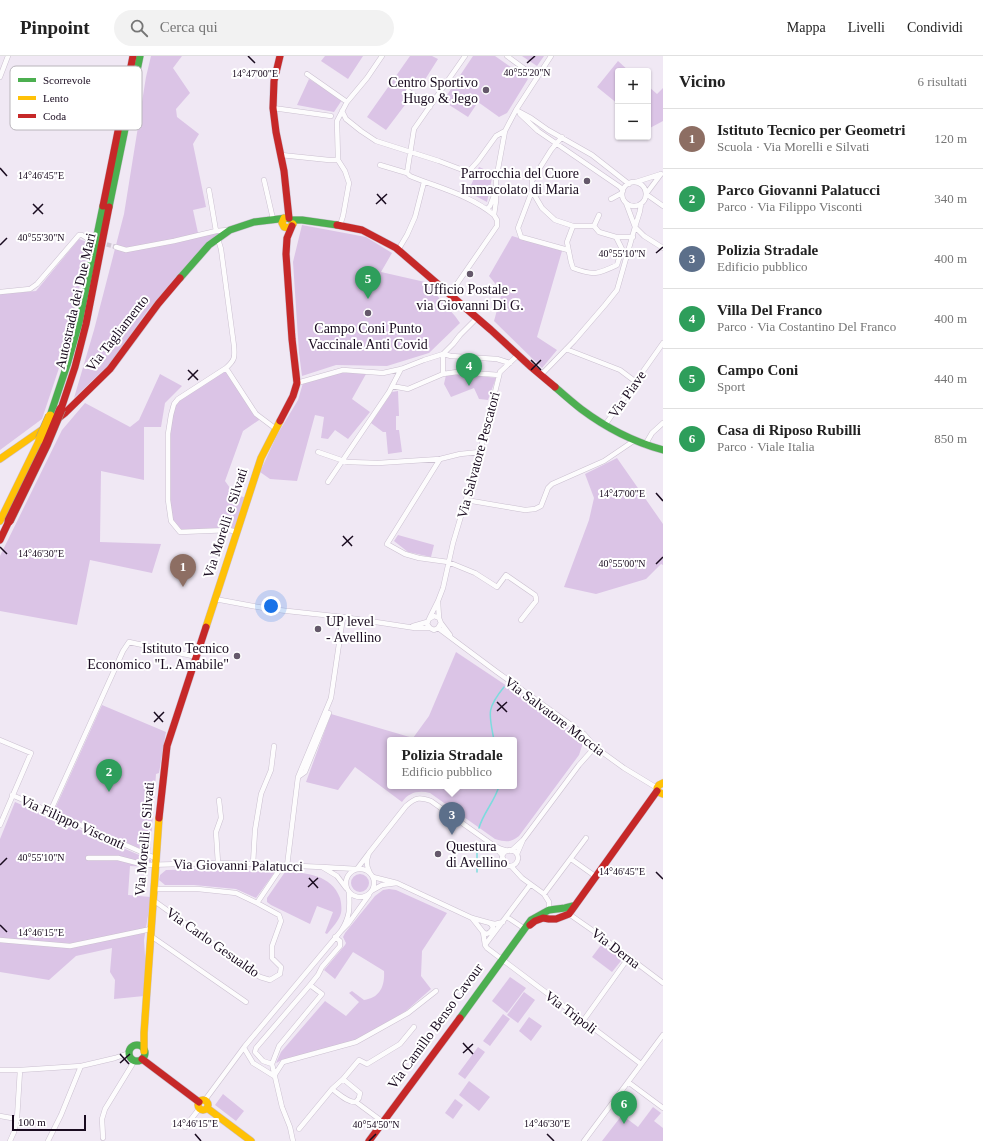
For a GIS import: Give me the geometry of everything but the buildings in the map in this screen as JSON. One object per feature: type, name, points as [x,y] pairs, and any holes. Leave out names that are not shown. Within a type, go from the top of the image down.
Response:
[{"type":"main road","name":"Autostrada dei Due Mari","points":[[131,66],[133,56]]},
{"type":"main road","name":"Autostrada dei Due Mari","points":[[138,66],[140,56]]},
{"type":"main road","name":"Via Morelli e Silvati","points":[[137,1054],[144,1034],[157,831],[167,746],[260,458],[287,409],[297,383],[292,339],[286,254],[290,222],[284,171],[273,108],[274,81],[280,56]]},
{"type":"main road","name":"Autostrada dei Due Mari","points":[[0,540],[5,521],[50,416],[63,380],[79,323],[118,130]]},
{"type":"main road","name":"Autostrada dei Due Mari","points":[[5,521],[46,445],[61,409],[75,367],[86,324],[125,130]]},
{"type":"main road","name":"Via Tagliamento","points":[[0,459],[66,413],[110,369],[158,304],[217,235],[254,222],[273,219],[290,222]]},
{"type":"main road","points":[[290,222],[340,225],[364,231],[398,250],[581,409],[635,440],[663,450]]},
{"type":"main road","points":[[571,910],[661,787]]},
{"type":"main road","name":"Via Camillo Benso Cavour","points":[[369,1141],[528,923],[535,916],[549,914],[565,916],[571,910]]},
{"type":"main road","points":[[137,1054],[247,1140]]},
{"type":"street","points":[[0,77],[8,56]]},
{"type":"street","points":[[340,225],[343,216],[348,183],[345,171],[338,160],[337,121],[347,102],[367,78],[382,56]]},
{"type":"street","points":[[407,173],[414,129],[465,56]]},
{"type":"street","points":[[507,56],[537,78]]},
{"type":"street","points":[[487,209],[492,202],[495,190],[505,131],[516,110],[552,56]]},
{"type":"street","points":[[307,74],[347,102]]},
{"type":"street","points":[[408,91],[430,107]]},
{"type":"street","points":[[273,108],[331,116]]},
{"type":"street","points":[[516,110],[592,155],[629,184]]},
{"type":"street","points":[[516,110],[529,123],[557,144],[620,187],[636,227],[644,236],[663,248]]},
{"type":"street","points":[[342,111],[346,118],[360,131],[376,141],[468,172],[496,136],[505,131]]},
{"type":"street","points":[[562,137],[551,150],[532,181],[532,191],[518,228],[521,237],[568,250]]},
{"type":"street","points":[[280,155],[338,160]]},
{"type":"street","points":[[584,162],[592,155]]},
{"type":"street","points":[[380,165],[407,173],[410,176],[424,182],[455,193],[487,209],[497,220],[497,226],[450,294]]},
{"type":"street","points":[[611,199],[623,192],[629,184],[662,174]]},
{"type":"street","points":[[541,375],[566,349],[617,290],[636,227],[641,204],[646,198],[646,194],[662,174]]},
{"type":"street","points":[[264,180],[273,219]]},
{"type":"street","points":[[398,250],[415,217],[424,182]]},
{"type":"street","points":[[636,182],[644,188],[646,194],[663,206]]},
{"type":"street","points":[[209,190],[221,250],[235,356],[233,362],[226,368],[178,399],[174,404],[168,434],[168,500],[171,521],[180,532],[229,530],[237,532]]},
{"type":"street","points":[[494,215],[496,201],[495,190]]},
{"type":"street","points":[[532,191],[542,208],[555,220],[573,226],[594,226]]},
{"type":"street","points":[[626,203],[634,206],[641,204]]},
{"type":"street","points":[[594,226],[599,215]]},
{"type":"street","points":[[573,226],[567,242],[571,262],[574,268],[585,272],[598,274],[617,265],[622,249],[616,237]]},
{"type":"street","points":[[594,226],[599,232],[616,237],[633,237]]},
{"type":"street","points":[[0,292],[30,289],[37,284],[78,235],[82,235],[88,239]]},
{"type":"street","points":[[116,247],[126,250],[217,235]]},
{"type":"street","points":[[297,383],[343,370],[383,374],[400,370],[443,354],[477,318]]},
{"type":"street","name":"Via Piave","points":[[606,424],[663,343]]},
{"type":"street","points":[[566,349],[620,370],[636,382]]},
{"type":"street","points":[[443,354],[451,356],[497,359],[510,362]]},
{"type":"street","points":[[443,354],[443,374]]},
{"type":"street","name":"Via Salvatore Pescatori","points":[[430,617],[442,588],[448,562],[480,452],[500,372],[518,355]]},
{"type":"street","points":[[226,368],[256,414],[276,429]]},
{"type":"street","points":[[328,482],[392,386],[400,370]]},
{"type":"street","points":[[392,386],[408,389],[443,374],[456,372],[499,375]]},
{"type":"street","points":[[646,445],[652,433],[663,423]]},
{"type":"street","points":[[466,500],[525,510],[535,509],[541,506],[548,488],[552,484],[604,461],[635,440]]},
{"type":"street","points":[[318,452],[347,462],[378,463],[440,459],[460,454],[480,452]]},
{"type":"street","points":[[440,459],[387,544],[405,554],[419,558],[448,562],[475,573],[496,587],[506,575],[535,595],[536,598],[536,601],[520,620]]},
{"type":"street","points":[[215,600],[268,609],[343,617],[410,627],[430,628],[434,630],[440,625],[439,618],[435,616],[430,617],[427,622],[410,627]]},
{"type":"street","name":"Via Salvatore Pescatori","points":[[438,600],[439,618]]},
{"type":"street","points":[[257,903],[285,866],[298,777],[331,698],[343,617]]},
{"type":"street","points":[[427,622],[430,628]]},
{"type":"street","name":"Via Salvatore Moccia","points":[[440,625],[455,641],[584,734],[595,746],[624,768],[661,787]]},
{"type":"street","points":[[50,812],[123,651],[129,642],[196,657]]},
{"type":"street","points":[[298,777],[305,772],[328,713]]},
{"type":"street","name":"Via Filippo Visconti","points":[[0,740],[31,753],[0,825]]},
{"type":"street","points":[[254,864],[255,830],[261,794],[271,770],[274,746]]},
{"type":"street","points":[[503,859],[504,854],[523,840],[595,746]]},
{"type":"street","name":"Via Filippo Visconti","points":[[12,796],[155,861]]},
{"type":"street","points":[[185,1127],[244,1048],[341,930],[346,922],[349,912],[346,883],[349,874],[357,869],[406,806],[413,800],[422,798],[431,801],[493,845],[500,849],[517,854]]},
{"type":"street","points":[[218,863],[216,832],[221,818],[219,800]]},
{"type":"street","points":[[544,894],[586,838]]},
{"type":"street","points":[[511,866],[517,862],[517,854],[523,840]]},
{"type":"street","points":[[493,845],[502,855],[504,864],[511,866],[522,878],[544,894],[549,902],[549,914]]},
{"type":"street","points":[[341,930],[348,924],[371,892],[374,881],[366,864],[369,853]]},
{"type":"street","name":"Via Giovanni Palatucci","points":[[88,858],[118,858],[145,865],[155,861],[357,869]]},
{"type":"street","points":[[571,859],[595,876]]},
{"type":"street","name":"Via Giovanni Palatucci","points":[[322,867],[337,876],[347,890]]},
{"type":"street","points":[[357,869],[362,869],[371,875],[397,884],[472,918],[495,924],[503,922]]},
{"type":"street","points":[[347,890],[356,897],[361,898],[382,885],[397,884]]},
{"type":"street","points":[[485,946],[530,884]]},
{"type":"street","name":"Via Carlo Gesualdo","points":[[153,900],[260,977],[270,980],[280,974],[281,967],[272,958],[272,946],[281,921],[279,915],[236,892],[198,889],[154,889]]},
{"type":"street","name":"Via Derna","points":[[571,910],[629,958],[663,983]]},
{"type":"street","points":[[507,917],[525,929]]},
{"type":"street","points":[[472,918],[483,932],[485,946],[502,960]]},
{"type":"street","points":[[483,932],[486,934],[491,932],[493,927],[490,923]]},
{"type":"street","points":[[0,940],[70,946],[151,933],[246,1002]]},
{"type":"street","points":[[272,1064],[263,1061],[255,1052],[256,1048],[310,985],[318,975],[322,966],[340,946],[340,941],[335,937]]},
{"type":"street","points":[[583,1021],[629,958]]},
{"type":"street","name":"Via Tripoli","points":[[502,960],[641,1064]]},
{"type":"street","points":[[292,1141],[290,1127],[282,1107],[272,1064],[279,1046],[322,994],[310,985]]},
{"type":"street","points":[[274,1076],[283,1062],[356,1042],[408,1013],[436,990]]},
{"type":"street","points":[[299,1128],[332,1089],[360,1060],[367,1064],[400,1044],[414,1026]]},
{"type":"street","points":[[584,1141],[663,1035]]},
{"type":"street","points":[[244,1048],[253,1063],[274,1076]]},
{"type":"street","points":[[0,1070],[81,1066],[137,1054]]},
{"type":"street","points":[[103,1138],[102,1118],[137,1054]]},
{"type":"street","points":[[48,1141],[61,1115],[81,1066]]},
{"type":"street","points":[[10,1141],[17,1119],[20,1070]]},
{"type":"street","points":[[343,1079],[360,1093],[356,1102]]},
{"type":"street","points":[[628,1082],[663,1108]]},
{"type":"street","points":[[332,1089],[350,1102],[356,1102],[383,1122]]},
{"type":"street","points":[[0,1116],[17,1119]]},
{"type":"shaded area","points":[[151,56],[182,56],[173,68],[190,93],[176,109],[177,117],[199,134],[193,144],[206,207],[193,210],[198,233],[199,236],[224,232],[207,244],[148,310],[109,365],[74,398],[94,330],[124,214],[137,130],[142,130],[142,102]]},
{"type":"shaded area","points":[[325,56],[363,56],[348,79],[321,61]]},
{"type":"shaded area","points":[[410,56],[432,56],[438,59],[419,89],[412,85],[404,97],[408,101],[386,130],[367,117]]},
{"type":"shaded area","name":"Centro Sportivo Hugo & Jego","points":[[473,56],[495,56],[528,79],[507,113],[499,117],[478,102],[468,117],[443,101]]},
{"type":"shaded area","points":[[522,56],[544,56],[537,66]]},
{"type":"shaded area","points":[[618,61],[626,68],[615,68],[615,102],[597,87]]},
{"type":"shaded area","points":[[309,79],[342,100],[334,112],[297,105]]},
{"type":"shaded area","points":[[663,88],[663,121],[651,127],[651,89],[657,94]]},
{"type":"shaded area","points":[[479,167],[493,173],[487,202],[468,192]]},
{"type":"shaded area","points":[[302,225],[366,237],[392,253],[381,272],[425,282],[460,323],[429,353],[387,366],[336,365],[302,376],[293,262]]},
{"type":"shaded area","points":[[512,236],[562,251],[537,337],[557,350],[542,368],[494,321],[502,292],[489,276]]},
{"type":"shaded area","points":[[79,239],[90,243],[63,356],[42,419],[0,450],[0,294],[36,291]]},
{"type":"shaded area","points":[[226,368],[262,418],[243,431],[225,481],[235,495],[248,498],[237,532],[180,532],[174,525],[168,500],[168,434],[174,404]]},
{"type":"shaded area","points":[[343,371],[366,374],[352,399],[370,412],[348,439],[335,430],[328,439],[321,438],[324,417],[315,415],[297,481],[270,479],[260,472],[277,435],[298,400],[303,383]]},
{"type":"shaded area","points":[[160,374],[182,386],[165,403],[161,427],[144,427],[144,480],[101,471],[100,542],[161,544],[152,573],[90,560],[77,625],[0,611],[0,556],[62,430],[85,403],[130,427],[139,420]]},
{"type":"shaded area","points":[[464,374],[496,378],[488,400],[479,399],[474,388],[451,397],[444,384],[446,375]]},
{"type":"shaded area","points":[[398,391],[399,416],[396,416],[396,430],[399,430],[402,452],[388,454],[386,432],[383,432],[371,423],[392,392]]},
{"type":"shaded area","points":[[617,458],[663,524],[663,565],[661,564],[646,579],[596,594],[564,587],[589,520],[594,498],[585,474]]},
{"type":"shaded area","points":[[398,535],[434,545],[431,557],[408,552],[394,541]]},
{"type":"shaded area","points":[[456,652],[561,722],[582,738],[582,746],[579,755],[519,836],[508,841],[495,839],[430,793],[414,793],[402,802],[355,767],[338,790],[306,782],[331,714],[410,737],[387,737],[387,789],[517,789],[517,737],[414,737],[429,716]]},
{"type":"shaded area","points":[[102,705],[166,732],[159,773],[156,774],[150,853],[54,811]]},
{"type":"shaded area","points":[[15,802],[151,860],[152,867],[130,866],[128,895],[151,897],[144,940],[146,971],[144,996],[114,999],[115,980],[110,972],[112,948],[76,956],[49,980],[0,972],[0,839]]},
{"type":"shaded area","points":[[277,869],[256,898],[236,889],[194,885],[165,885],[159,880],[160,875],[166,870]]},
{"type":"shaded area","points":[[285,872],[317,876],[331,884],[336,890],[340,898],[341,913],[337,922],[327,934],[325,933],[333,912],[317,906],[310,924],[267,902],[267,898]]},
{"type":"shaded area","points":[[360,874],[366,877],[369,883],[366,889],[360,892],[354,889],[351,883],[354,877]]},
{"type":"shaded area","points":[[383,890],[396,890],[447,913],[422,951],[421,976],[431,989],[406,1011],[356,1040],[282,1060],[276,1063],[281,1052],[325,1001],[346,1016],[359,1002],[349,993],[352,991],[364,1000],[378,994],[384,982],[384,971],[353,952],[335,979],[324,970],[345,945],[346,943],[343,937],[345,933],[375,896]]},
{"type":"shaded area","points":[[604,941],[625,956],[612,972],[592,957]]},
{"type":"shaded area","points":[[510,977],[526,988],[507,1013],[492,1001]]},
{"type":"shaded area","points":[[524,992],[535,1000],[518,1023],[507,1015]]},
{"type":"shaded area","points":[[503,1014],[510,1019],[490,1046],[483,1041]]},
{"type":"shaded area","points":[[529,1017],[542,1026],[531,1041],[519,1031]]},
{"type":"shaded area","points":[[478,1047],[485,1052],[465,1079],[458,1074]]},
{"type":"shaded area","points":[[469,1081],[490,1097],[479,1111],[459,1095]]},
{"type":"shaded area","points":[[223,1094],[244,1111],[236,1121],[215,1105]]},
{"type":"shaded area","points":[[455,1099],[463,1105],[453,1119],[445,1113]]},
{"type":"shaded area","points":[[653,1107],[661,1113],[654,1121],[663,1128],[663,1141],[602,1141],[622,1115],[638,1127]]},
{"type":"waterway","points":[[493,737],[490,712],[494,701],[504,687]]},
{"type":"waterway","points":[[479,828],[498,789]]},
{"type":"waterway","points":[[477,849],[477,872]]},
{"type":"tunnel","points":[[88,239],[116,247]]},
{"type":"traffic: fast","points":[[138,66],[140,56]]},
{"type":"traffic: fast","points":[[109,207],[125,130]]},
{"type":"traffic: fast","points":[[50,416],[79,323],[103,206]]},
{"type":"traffic: fast","points":[[180,278],[209,245],[230,230],[254,222],[287,218],[292,220],[337,225]]},
{"type":"traffic: fast","points":[[555,387],[581,409],[610,428],[641,443],[663,450]]},
{"type":"traffic: fast","points":[[460,1018],[531,920],[549,910],[573,906]]},
{"type":"traffic: fast","points":[[137,1045],[144,1050],[145,1053],[140,1060],[137,1061],[130,1056],[129,1053],[134,1046],[137,1045]]},
{"type":"traffic: slow","points":[[284,218],[282,223],[284,227],[289,228],[293,224]]},
{"type":"traffic: slow","points":[[40,439],[50,416]]},
{"type":"traffic: slow","points":[[206,627],[261,458],[280,421]]},
{"type":"traffic: slow","points":[[0,459],[46,427]]},
{"type":"traffic: slow","points":[[0,521],[40,439]]},
{"type":"traffic: slow","points":[[663,783],[657,788],[658,792],[663,794]]},
{"type":"traffic: slow","points":[[144,1051],[159,818]]},
{"type":"traffic: slow","points":[[201,1100],[205,1100],[207,1101],[208,1105],[207,1109],[201,1110],[198,1107],[198,1103],[201,1100]]},
{"type":"traffic: slow","points":[[207,1108],[251,1141]]},
{"type":"traffic: jam","points":[[131,66],[133,56]]},
{"type":"traffic: jam","points":[[280,56],[274,81],[273,108],[284,171],[289,218]]},
{"type":"traffic: jam","points":[[103,206],[118,130]]},
{"type":"traffic: jam","points":[[61,409],[75,367],[86,324],[109,207]]},
{"type":"traffic: jam","points":[[337,225],[362,230],[396,248],[555,387]]},
{"type":"traffic: jam","points":[[280,421],[293,396],[297,383],[292,339],[286,254],[287,238],[292,226]]},
{"type":"traffic: jam","points":[[56,420],[110,369],[158,304],[180,278]]},
{"type":"traffic: jam","points":[[9,521],[46,445],[61,409]]},
{"type":"traffic: jam","points":[[0,540],[9,521]]},
{"type":"traffic: jam","points":[[159,818],[167,746],[206,627]]},
{"type":"traffic: jam","points":[[530,925],[543,918],[556,919],[569,914],[657,791]]},
{"type":"traffic: jam","points":[[369,1141],[460,1018]]},
{"type":"traffic: jam","points":[[142,1059],[199,1102]]},
{"type":"place","name":"Centro Sportivo Hugo & Jego","points":[[486,90]]},
{"type":"place","name":"Parrocchia del Cuore Immacolato di Maria","points":[[587,181]]},
{"type":"place","name":"Ufficio Postale - via Giovanni Di G.","points":[[470,274]]},
{"type":"place","name":"Campo Coni","points":[[368,299]]},
{"type":"place","name":"Campo Coni Punto Vaccinale Anti Covid","points":[[368,313]]},
{"type":"place","name":"Villa Del Franco","points":[[469,386]]},
{"type":"place","name":"Istituto Tecnico per Geometri","points":[[183,587]]},
{"type":"place","name":"UP level - Avellino","points":[[318,629]]},
{"type":"place","name":"Istituto Tecnico Economico \"L. Amabile\"","points":[[237,656]]},
{"type":"place","name":"Parco Giovanni Palatucci","points":[[109,792]]},
{"type":"place","name":"Polizia Stradale","points":[[452,835]]},
{"type":"place","name":"Questura di Avellino","points":[[438,854]]},
{"type":"place","name":"Casa di Riposo Rubilli","points":[[624,1124]]}]
